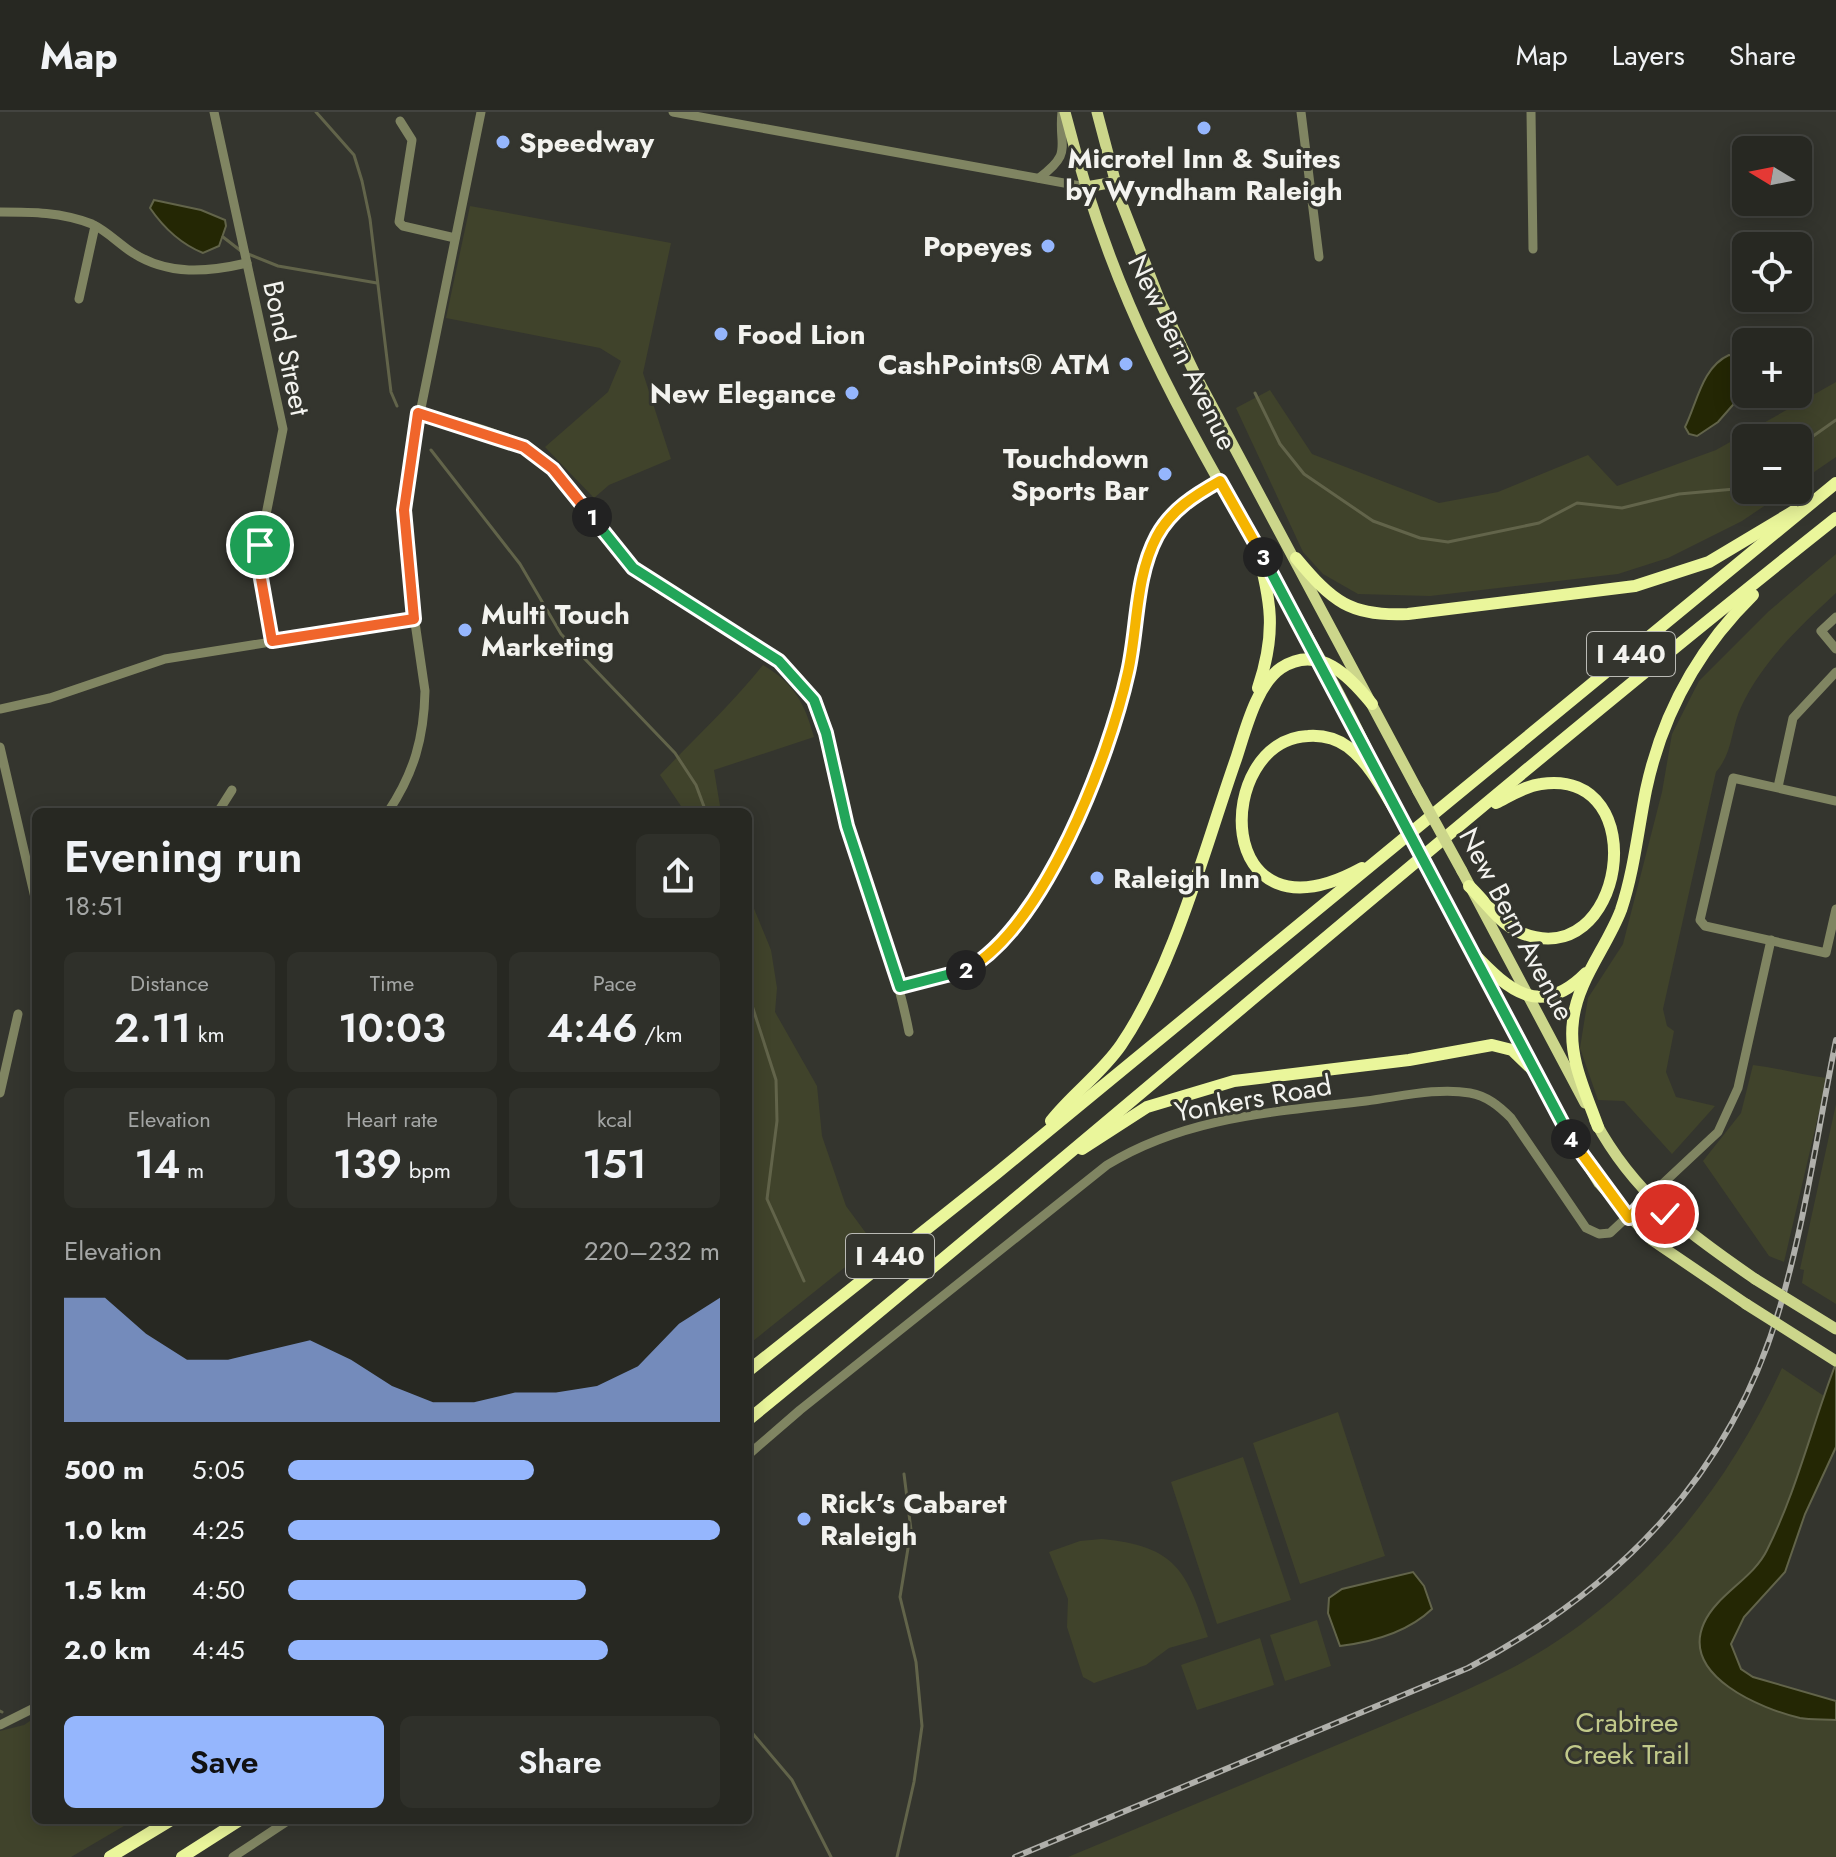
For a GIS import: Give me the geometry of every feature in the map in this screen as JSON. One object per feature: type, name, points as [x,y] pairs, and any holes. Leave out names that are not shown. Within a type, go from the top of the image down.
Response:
[{"type":"highway","points":[[1296,558],[1335,600],[1374,614],[1408,614],[1592,593],[1635,586],[1709,562],[1833,485]]},
{"type":"highway","name":"I 440","points":[[752,1368],[1033,1144],[1833,485]]},
{"type":"highway","name":"I 440","points":[[752,1417],[1043,1176],[1116,1110],[1836,518]]},
{"type":"highway","points":[[1598,1127],[1576,1063],[1572,1031],[1579,996],[1597,962],[1625,894],[1650,776],[1677,698],[1727,621],[1810,540]]},
{"type":"highway","points":[[1241,744],[1267,660],[1272,629],[1269,592],[1256,545]]},
{"type":"highway","points":[[1033,1144],[1112,1058],[1145,1003],[1241,744],[1264,689],[1275,673],[1297,661],[1320,661],[1348,675],[1372,704]]},
{"type":"highway","points":[[1389,853],[1325,886],[1289,888],[1263,874],[1251,860],[1244,840],[1243,812],[1250,781],[1262,758],[1287,739],[1313,735],[1336,740],[1351,750],[1373,774],[1395,810]]},
{"type":"highway","points":[[1469,886],[1513,929],[1532,936],[1553,937],[1572,932],[1590,920],[1602,905],[1612,874],[1613,835],[1607,818],[1592,797],[1573,786],[1534,785],[1479,811]]},
{"type":"highway","points":[[1473,953],[1503,983],[1528,996],[1545,997],[1567,990],[1597,962]]},
{"type":"highway","points":[[1043,1176],[1147,1107],[1234,1081],[1435,1056],[1492,1045],[1512,1050],[1534,1071]]},
{"type":"highway","points":[[110,1857],[164,1824]]},
{"type":"highway","points":[[182,1857],[234,1824]]},
{"type":"main road","name":"New Bern Avenue","points":[[1064,112],[1086,187],[1133,312],[1220,481],[1365,744],[1436,888],[1590,1169],[1629,1218],[1665,1251],[1836,1361]]},
{"type":"main road","name":"New Bern Avenue","points":[[1097,112],[1115,182],[1175,332],[1598,1127],[1648,1197],[1677,1224],[1755,1279],[1836,1329]]},
{"type":"main road","points":[[1086,187],[1115,182]]},
{"type":"street","name":"Bond Street","points":[[214,112],[283,429],[259,567],[272,641]]},
{"type":"street","points":[[390,808],[412,772],[423,732],[425,691],[414,619],[404,510],[418,413],[481,112]]},
{"type":"street","points":[[673,112],[1086,187]]},
{"type":"street","points":[[1039,178],[1062,159],[1064,112]]},
{"type":"street","points":[[1301,112],[1319,257]]},
{"type":"street","points":[[1531,112],[1533,249]]},
{"type":"street","points":[[400,121],[412,140],[399,222],[403,226],[455,238]]},
{"type":"street","points":[[0,212],[65,215],[95,226],[135,254],[184,271],[203,273],[247,263]]},
{"type":"street","points":[[79,299],[95,226]]},
{"type":"street","points":[[418,413],[491,434],[534,453],[553,469],[633,568],[779,661],[804,684],[821,715],[847,826],[900,987],[909,1032]]},
{"type":"street","points":[[900,987],[965,971],[997,948],[1020,921],[1068,842],[1117,710],[1128,674],[1151,549],[1158,533],[1181,505],[1220,481]]},
{"type":"street","points":[[1836,617],[1821,631],[1836,649]]},
{"type":"street","points":[[0,709],[50,698],[165,659],[414,619]]},
{"type":"street","points":[[1778,787],[1793,718],[1836,672]]},
{"type":"street","points":[[0,747],[32,885]]},
{"type":"street","points":[[1836,801],[1733,778],[1728,785],[1700,920],[1705,926],[1826,953],[1836,909]]},
{"type":"street","points":[[221,808],[232,790]]},
{"type":"street","name":"Yonkers Road","points":[[752,1452],[1107,1165],[1157,1139],[1199,1124],[1428,1093],[1470,1093],[1498,1105],[1511,1118],[1586,1228],[1604,1234],[1629,1218],[1718,1132],[1730,1109],[1771,940]]},
{"type":"street","points":[[0,1093],[18,1014]]},
{"type":"street","points":[[0,1725],[32,1709]]},
{"type":"street","points":[[233,1857],[283,1824]]},
{"type":"green space","points":[[470,206],[671,243],[643,373],[671,459],[609,485],[594,498],[545,447],[608,392],[621,361],[600,348],[446,318]]},
{"type":"green space","points":[[1836,382],[1836,457],[1812,473],[1812,424],[1762,424],[1790,408],[1812,408],[1812,396]]},
{"type":"green space","points":[[1270,390],[1312,454],[1439,503],[1498,492],[1588,455],[1617,486],[1716,450],[1732,441],[1732,504],[1767,504],[1742,521],[1668,558],[1618,574],[1430,596],[1358,594],[1323,574],[1303,552],[1236,408]]},
{"type":"green space","points":[[1836,554],[1836,593],[1796,631],[1760,674],[1742,705],[1726,756],[1716,772],[1663,1009],[1667,1026],[1674,1031],[1666,1072],[1676,1097],[1715,1106],[1672,1154],[1624,1101],[1598,1100],[1580,1048],[1588,998],[1623,944],[1662,792],[1672,734],[1699,681],[1769,611]]},
{"type":"green space","points":[[763,665],[783,679],[797,695],[814,737],[714,770],[720,808],[682,808],[660,775]]},
{"type":"green space","points":[[752,904],[771,950],[777,988],[775,1012],[817,1086],[822,1136],[846,1206],[874,1244],[752,1342]]},
{"type":"green space","points":[[1753,1065],[1827,1078],[1784,1262],[1769,1256],[1703,1161],[1741,1113]]},
{"type":"green space","points":[[1836,1104],[1836,1304],[1802,1283],[1804,1270],[1800,1269]]},
{"type":"green space","name":"Crabtree Creek Trail","points":[[1782,1368],[1836,1404],[1807,1493],[1720,1625],[1732,1678],[1836,1716],[1836,1857],[1068,1857],[1446,1699],[1510,1669],[1555,1642],[1597,1612],[1636,1578],[1671,1541],[1733,1459]]},
{"type":"green space","points":[[1338,1412],[1385,1556],[1300,1584],[1253,1443]]},
{"type":"green space","points":[[1243,1457],[1291,1600],[1217,1624],[1171,1482]]},
{"type":"green space","points":[[1102,1539],[1147,1548],[1175,1566],[1193,1595],[1208,1637],[1169,1648],[1146,1665],[1094,1683],[1083,1677],[1067,1627],[1068,1599],[1049,1552],[1080,1541]]},
{"type":"green space","points":[[1317,1620],[1331,1666],[1285,1681],[1270,1635]]},
{"type":"green space","points":[[1260,1638],[1274,1685],[1197,1710],[1181,1665]]},
{"type":"green space","points":[[32,1720],[32,1824],[127,1824],[71,1857],[0,1857],[0,1731]]},
{"type":"shaded area","points":[[154,200],[201,210],[225,220],[219,246],[203,253],[180,240],[150,208]]},
{"type":"shaded area","points":[[1732,356],[1732,406],[1718,422],[1697,436],[1689,434],[1685,427],[1701,386],[1720,361]]},
{"type":"shaded area","points":[[1836,1363],[1836,1447],[1805,1514],[1785,1572],[1744,1617],[1731,1644],[1741,1669],[1753,1677],[1836,1701],[1836,1720],[1809,1719],[1766,1707],[1729,1687],[1714,1674],[1704,1659],[1700,1642],[1704,1623],[1717,1603],[1753,1570],[1767,1550],[1796,1481]]},
{"type":"shaded area","points":[[1413,1572],[1424,1586],[1432,1609],[1412,1624],[1389,1635],[1340,1646],[1328,1613],[1329,1598],[1342,1589]]},
{"type":"waterway","points":[[316,112],[354,155],[362,181],[370,219],[391,392],[397,406]]},
{"type":"waterway","points":[[223,237],[241,251]]},
{"type":"waterway","points":[[248,254],[278,266],[377,283]]},
{"type":"waterway","points":[[1255,393],[1280,444],[1304,474],[1373,521],[1420,538],[1448,542],[1539,523],[1577,503],[1622,508],[1679,494],[1732,489]]},
{"type":"waterway","points":[[1812,437],[1836,420]]},
{"type":"waterway","points":[[431,450],[520,564],[561,634],[675,753],[696,785],[705,808]]},
{"type":"waterway","points":[[752,1005],[776,1080],[777,1121],[767,1199],[804,1281]]},
{"type":"waterway","points":[[897,1857],[914,1782],[922,1726],[916,1662],[900,1597],[911,1530],[904,1474]]},
{"type":"waterway","points":[[752,1733],[792,1780],[831,1857]]},
{"type":"railway","points":[[1015,1857],[1468,1668],[1523,1637],[1574,1602],[1620,1563],[1662,1521],[1700,1474],[1732,1423],[1759,1368],[1780,1307],[1797,1242],[1836,1040]]},
{"type":"place","name":"Microtel Inn & Suites by Wyndham Raleigh","points":[[1204,128]]},
{"type":"place","name":"Speedway","points":[[503,142]]},
{"type":"place","name":"Popeyes","points":[[1048,246]]},
{"type":"place","name":"Food Lion","points":[[721,334]]},
{"type":"place","name":"CashPoints® ATM","points":[[1126,364]]},
{"type":"place","name":"New Elegance","points":[[852,393]]},
{"type":"place","name":"Touchdown Sports Bar","points":[[1165,474]]},
{"type":"place","name":"Multi Touch Marketing","points":[[465,630]]},
{"type":"place","name":"Raleigh Inn","points":[[1097,878]]},
{"type":"place","name":"Rick’s Cabaret Raleigh","points":[[804,1519]]},
{"type":"route","points":[[260,545],[259,567],[272,641],[414,619],[405,554],[404,510],[408,465],[418,413],[491,434],[524,447],[543,460],[633,568],[779,661],[804,684],[821,715],[847,826],[900,987],[952,976],[976,965],[997,948],[1020,921],[1068,842],[1122,696],[1133,651],[1145,569],[1158,533],[1181,505],[1220,481],[1277,578],[1365,744],[1436,888],[1581,1156],[1629,1218],[1648,1197],[1665,1214]]}]
